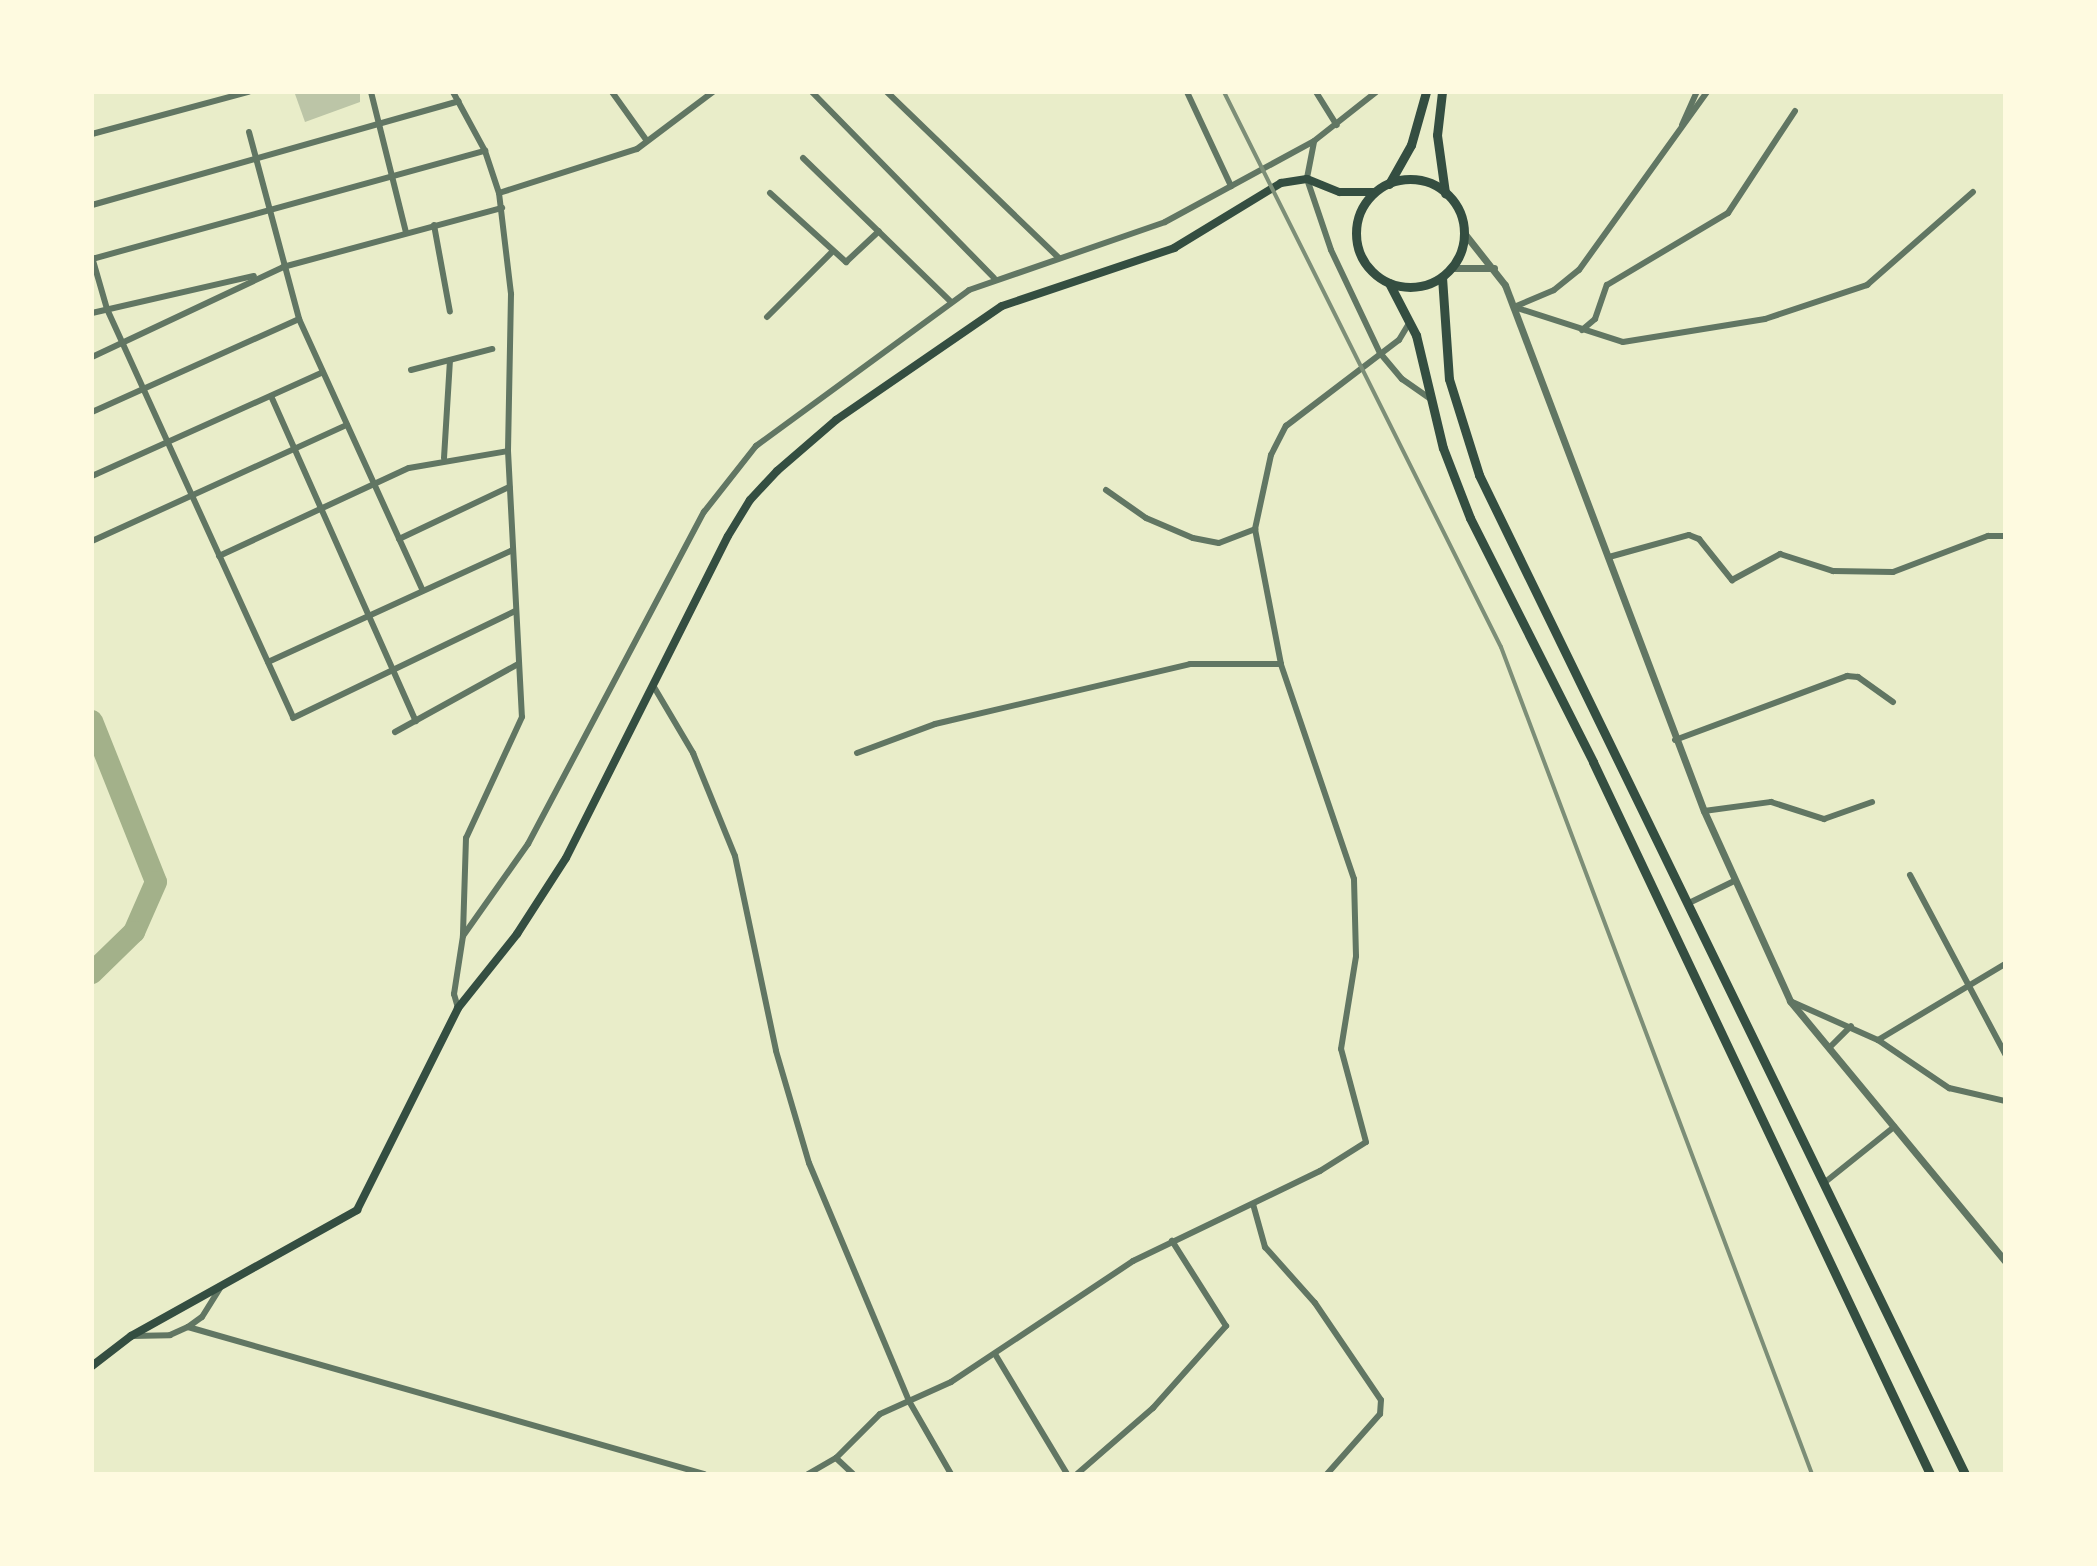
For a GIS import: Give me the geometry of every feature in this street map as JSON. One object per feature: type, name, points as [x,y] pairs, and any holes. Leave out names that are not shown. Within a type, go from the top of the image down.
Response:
[{"type":"highway","points":[[1389,184],[1411,145],[1426,92]]},
{"type":"highway","points":[[1442,92],[1437,135],[1445,193]]},
{"type":"highway","points":[[1389,283],[1416,287],[1442,277],[1451,268],[1464,233],[1459,211],[1445,193],[1422,181],[1389,184],[1375,192],[1362,209],[1357,241],[1371,270],[1389,283],[1411,321],[1431,399],[1470,518],[1593,762],[1930,1474]]},
{"type":"highway","points":[[1442,277],[1445,355],[1469,451],[1965,1474]]},
{"type":"main road","points":[[92,1366],[131,1336],[357,1210],[458,1008],[517,934],[566,858],[750,500],[836,420],[1002,306],[1174,248],[1272,186],[1307,179],[1340,192],[1375,192]]},
{"type":"street","points":[[92,134],[248,92]]},
{"type":"street","points":[[371,92],[406,232]]},
{"type":"street","points":[[453,92],[485,151],[502,208],[511,294],[508,451],[522,717],[466,838],[463,936],[454,994],[458,1008]]},
{"type":"street","points":[[612,92],[647,141]]},
{"type":"street","points":[[499,193],[617,158],[647,141],[713,92]]},
{"type":"street","points":[[812,92],[994,278]]},
{"type":"street","points":[[887,92],[1059,258]]},
{"type":"street","points":[[1187,92],[1231,186]]},
{"type":"street","points":[[1316,92],[1337,125]]},
{"type":"street","points":[[463,936],[528,844],[725,481],[756,446],[818,396],[950,301],[994,278],[1165,222],[1314,141],[1376,92]]},
{"type":"street","points":[[1680,131],[1697,92]]},
{"type":"street","points":[[1514,307],[1554,290],[1579,270],[1707,92]]},
{"type":"street","points":[[92,205],[459,101]]},
{"type":"street","points":[[1582,330],[1597,315],[1607,285],[1728,213],[1795,111]]},
{"type":"street","points":[[249,132],[299,319],[422,589]]},
{"type":"street","points":[[1314,141],[1307,179],[1326,239],[1380,353],[1402,379],[1431,399]]},
{"type":"street","points":[[485,151],[92,259],[107,309],[293,718],[515,611]]},
{"type":"street","points":[[803,158],[950,301]]},
{"type":"street","points":[[1514,307],[1623,342],[1719,330],[1842,296],[1883,273],[1946,211],[1973,192]]},
{"type":"street","points":[[770,193],[846,262],[879,231]]},
{"type":"street","points":[[92,357],[283,267],[502,208]]},
{"type":"street","points":[[434,225],[450,312]]},
{"type":"street","points":[[1464,233],[1494,268],[1514,307],[1675,740],[1732,882],[1790,1001],[2005,1261]]},
{"type":"street","points":[[767,317],[833,251]]},
{"type":"street","points":[[1451,268],[1494,268]]},
{"type":"street","points":[[92,313],[265,274]]},
{"type":"street","points":[[92,412],[299,319]]},
{"type":"street","points":[[808,1474],[836,1458],[880,1414],[995,1354],[1133,1261],[1253,1204],[1363,1146],[1366,1137],[1341,1049],[1356,956],[1354,879],[1281,664],[1255,529],[1271,455],[1286,426],[1399,340],[1411,321]]},
{"type":"street","points":[[411,370],[492,349]]},
{"type":"street","points":[[444,458],[450,360]]},
{"type":"street","points":[[92,476],[323,372]]},
{"type":"street","points":[[271,396],[416,721]]},
{"type":"street","points":[[92,541],[347,425]]},
{"type":"street","points":[[219,556],[374,483],[444,458],[508,451]]},
{"type":"street","points":[[399,539],[509,487]]},
{"type":"street","points":[[1106,490],[1146,518],[1193,538],[1219,543],[1255,529]]},
{"type":"street","points":[[1609,557],[1689,535],[1699,539],[1732,580],[1780,554],[1833,571],[1893,572],[1988,536],[2005,536]]},
{"type":"street","points":[[268,662],[513,550]]},
{"type":"street","points":[[395,732],[518,664]]},
{"type":"street","points":[[857,753],[935,724],[1190,664],[1281,664]]},
{"type":"street","points":[[1675,740],[1847,676],[1858,677],[1893,702]]},
{"type":"street","points":[[654,687],[718,808],[735,856],[789,1107],[909,1401],[951,1474]]},
{"type":"street","points":[[1704,811],[1771,802],[1824,819],[1872,802]]},
{"type":"street","points":[[1910,875],[1972,985],[2005,1054]]},
{"type":"street","points":[[1689,903],[1732,882]]},
{"type":"street","points":[[1878,1040],[2005,964]]},
{"type":"street","points":[[1790,1001],[1878,1040],[1949,1088],[2005,1101]]},
{"type":"street","points":[[1829,1048],[1851,1026]]},
{"type":"street","points":[[1824,1183],[1894,1127]]},
{"type":"street","points":[[1253,1204],[1265,1247],[1315,1303],[1381,1400],[1380,1414],[1327,1474]]},
{"type":"street","points":[[1077,1474],[1153,1408],[1226,1326],[1172,1241]]},
{"type":"street","points":[[1995,1249],[2005,1252]]},
{"type":"street","points":[[131,1336],[170,1335],[188,1327],[202,1317],[220,1288]]},
{"type":"street","points":[[188,1327],[704,1474]]},
{"type":"street","points":[[995,1354],[1067,1474]]},
{"type":"street","points":[[836,1458],[853,1474]]},
{"type":"building","points":[[360,92],[360,102],[305,122],[295,94]]},
{"type":"waterway","points":[[92,721],[156,882],[134,932],[92,973]]},
{"type":"railway","points":[[1224,92],[1501,647],[1812,1474]]}]
